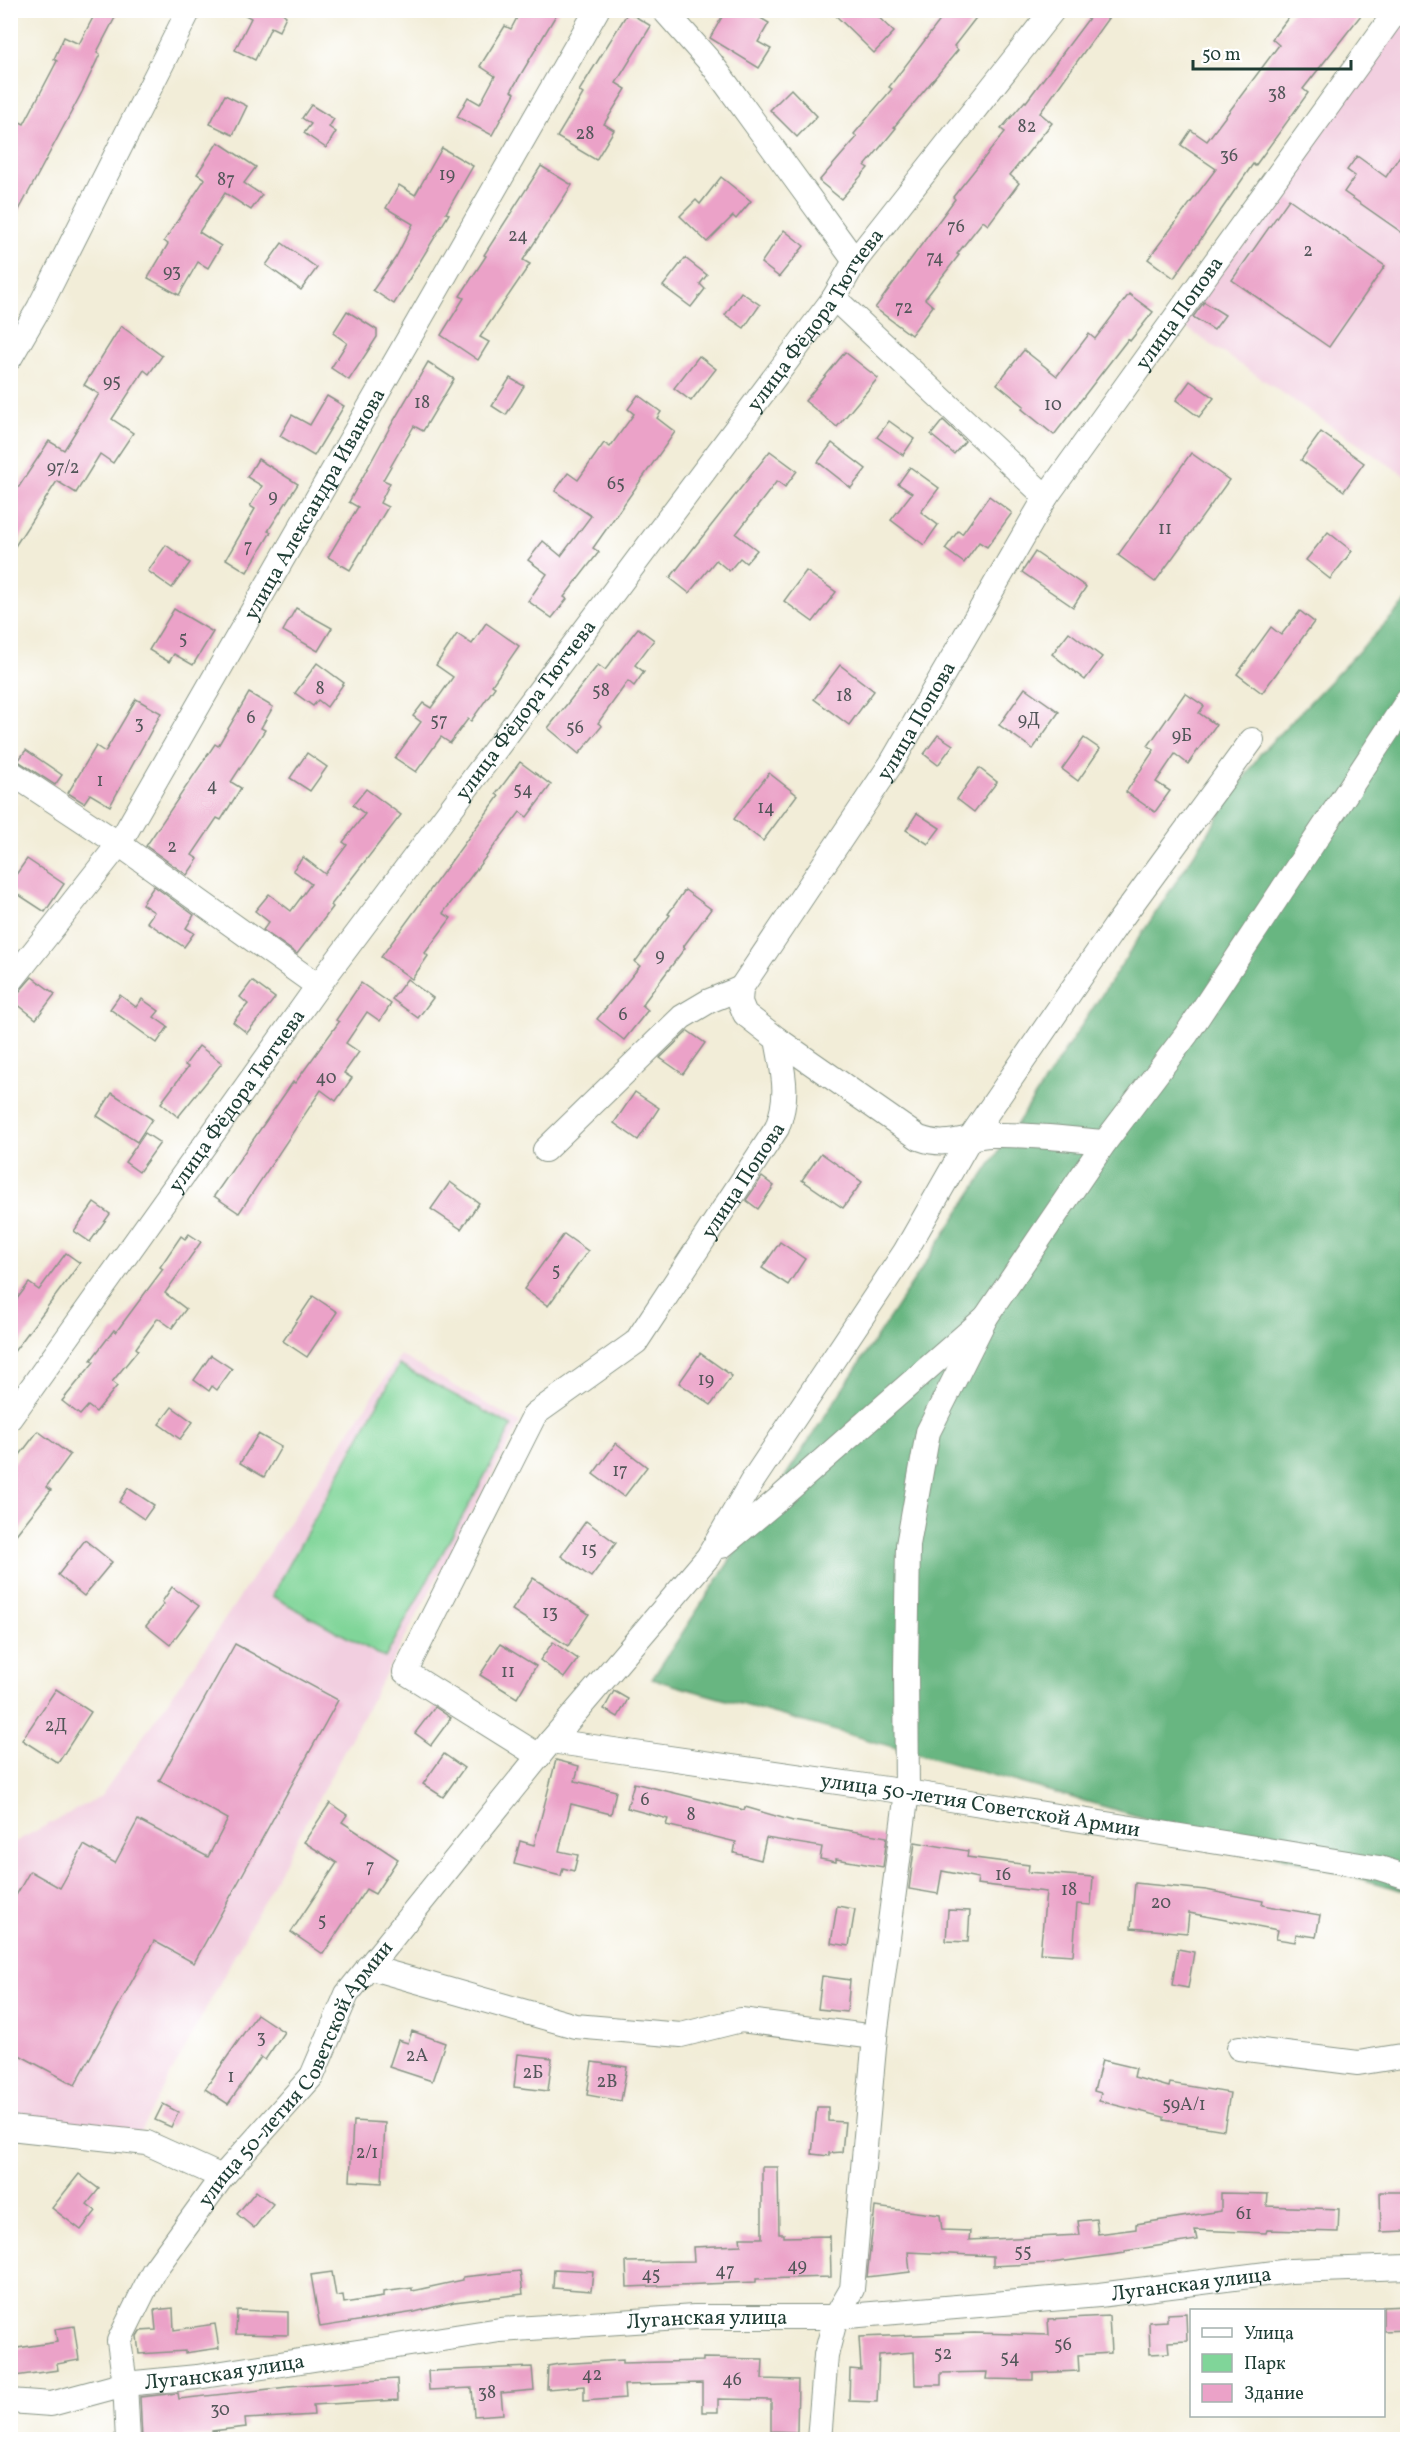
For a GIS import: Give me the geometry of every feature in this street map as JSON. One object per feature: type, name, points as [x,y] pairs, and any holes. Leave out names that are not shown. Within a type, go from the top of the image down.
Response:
[{"type":"street","points":[[10,358],[44,298],[189,10]]},
{"type":"street","name":"улица Александра Иванова","points":[[10,982],[119,844],[597,10]]},
{"type":"street","points":[[664,10],[711,63],[855,261]]},
{"type":"street","name":"улица Фёдора Тютчева","points":[[10,1418],[318,986],[834,298],[855,261],[1053,10]]},
{"type":"street","name":"улица Попова","points":[[741,988],[891,764],[1046,497],[1397,10]]},
{"type":"street","points":[[834,298],[1046,497]]},
{"type":"street","points":[[819,2439],[826,2355],[836,2317],[852,2289],[875,2037],[907,1792],[906,1670],[910,1534],[928,1432],[986,1317],[1106,1142],[1186,1035],[1407,700]]},
{"type":"street","points":[[708,1557],[751,1483],[905,1252],[969,1138],[1115,927],[1251,740]]},
{"type":"street","points":[[10,772],[119,844],[318,986]]},
{"type":"street","points":[[545,1150],[682,1017],[709,1001],[741,988],[740,1002],[745,1014],[919,1138],[932,1143],[948,1144],[991,1135],[1106,1142]]},
{"type":"street","name":"улица Попова","points":[[544,1748],[405,1672],[535,1414],[636,1342],[777,1128],[784,1109],[786,1087],[777,1039]]},
{"type":"street","points":[[708,1557],[776,1502],[986,1317]]},
{"type":"street","name":"улица 50-летия Советской Армии","points":[[128,2439],[125,2384],[119,2341],[153,2272],[222,2177],[312,2076],[347,1994],[544,1748],[708,1557]]},
{"type":"street","name":"улица 50-летия Советской Армии","points":[[544,1748],[907,1792],[1379,1868],[1407,1877]]},
{"type":"street","points":[[368,1967],[575,2026],[681,2035],[741,2020],[875,2037]]},
{"type":"street","points":[[1239,2048],[1358,2062],[1407,2055]]},
{"type":"street","points":[[10,2128],[147,2143],[222,2177]]},
{"type":"street","name":"Луганская улица","points":[[10,2401],[51,2404],[125,2384],[196,2377],[500,2330],[694,2317],[836,2317],[1099,2295],[1290,2271],[1407,2267]]},
{"type":"shaded area","points":[[1407,11],[1408,468],[1404,475],[1182,325]]},
{"type":"shaded area","points":[[400,1355],[520,1423],[140,2132],[11,2120],[11,1844],[101,1796],[213,1637]]},
{"type":"green space","points":[[1407,601],[1407,1892],[652,1679],[1260,754]]},
{"type":"green space","points":[[399,1365],[512,1426],[385,1658],[272,1596]]},
{"type":"building","points":[[97,10],[119,10],[97,52],[100,54],[82,92],[10,227],[10,131],[16,120],[24,124],[57,61],[54,59],[64,37],[79,44]]},
{"type":"building","points":[[236,10],[279,10],[286,16],[279,31],[271,27],[255,60],[235,50],[251,18]]},
{"type":"building","points":[[521,10],[559,10],[511,91],[515,93],[492,135],[457,117],[468,97],[480,104],[495,76],[480,66],[505,26],[511,29]]},
{"type":"building","points":[[726,10],[747,10],[769,23],[758,42],[771,49],[759,68],[710,38]]},
{"type":"building","points":[[830,10],[871,10],[894,32],[874,53]]},
{"type":"building","points":[[948,10],[982,10],[954,46],[958,50],[894,127],[896,128],[865,166],[868,168],[841,199],[819,181],[857,137],[854,134],[892,89],[889,87]]},
{"type":"building","points":[[1095,10],[1114,10],[1040,113],[1052,123],[1010,175],[1019,183],[988,225],[983,221],[925,299],[933,306],[911,335],[875,308],[955,199],[953,197],[1005,132],[1001,129],[1026,102]]},
{"type":"building","points":[[1294,10],[1365,10],[1303,89],[1308,93],[1255,166],[1253,164],[1174,278],[1148,259],[1216,169],[1181,145],[1191,130],[1207,141],[1279,45],[1272,39]]},
{"type":"building","points":[[628,12],[651,26],[616,83],[626,89],[604,124],[614,130],[596,160],[557,137],[583,94],[579,91]]},
{"type":"building","points":[[791,89],[817,116],[797,137],[770,110]]},
{"type":"building","points":[[225,95],[247,106],[233,135],[210,124]]},
{"type":"building","points":[[311,105],[334,119],[329,127],[336,132],[326,148],[304,133],[311,124],[302,118]]},
{"type":"building","points":[[218,142],[256,167],[244,183],[262,195],[251,210],[225,193],[199,232],[221,246],[208,268],[198,262],[179,295],[148,278],[168,244],[164,241],[205,179],[197,174]]},
{"type":"building","points":[[1407,145],[1407,236],[1344,192],[1355,176],[1347,170],[1357,156],[1386,177]]},
{"type":"building","points":[[442,148],[473,166],[446,213],[449,214],[394,304],[373,290],[396,257],[413,224],[386,208],[399,185],[415,195]]},
{"type":"building","points":[[541,166],[572,185],[523,260],[530,264],[480,337],[489,342],[478,360],[441,335],[464,298],[460,296],[486,256],[484,255]]},
{"type":"building","points":[[721,177],[751,201],[736,219],[733,216],[707,242],[680,216],[696,200],[700,204]]},
{"type":"building","points":[[1289,199],[1385,266],[1329,347],[1232,280]]},
{"type":"building","points":[[784,230],[804,246],[779,277],[761,263]]},
{"type":"building","points":[[282,243],[317,268],[301,290],[266,265]]},
{"type":"building","points":[[685,258],[707,275],[700,284],[705,289],[691,307],[663,286]]},
{"type":"building","points":[[741,292],[760,305],[744,328],[725,315]]},
{"type":"building","points":[[1129,294],[1153,312],[1130,341],[1128,339],[1054,435],[1022,409],[1024,406],[997,384],[1024,350],[1057,376],[1089,334],[1095,339]]},
{"type":"building","points":[[1204,302],[1225,315],[1214,330],[1193,317]]},
{"type":"building","points":[[347,311],[377,330],[377,337],[349,380],[331,368],[347,343],[333,333]]},
{"type":"building","points":[[121,326],[162,356],[149,374],[144,370],[112,419],[133,433],[113,463],[100,454],[76,493],[57,481],[10,554],[10,500],[49,441],[64,450],[99,394],[84,385]]},
{"type":"building","points":[[845,352],[878,378],[837,427],[805,401]]},
{"type":"building","points":[[699,356],[716,369],[691,401],[674,388]]},
{"type":"building","points":[[428,362],[454,379],[423,431],[414,426],[383,480],[390,483],[380,503],[388,507],[350,570],[328,557],[358,507],[349,502]]},
{"type":"building","points":[[510,378],[524,386],[506,415],[492,406]]},
{"type":"building","points":[[1190,381],[1214,398],[1199,417],[1176,400]]},
{"type":"building","points":[[638,395],[661,412],[657,418],[675,432],[593,548],[599,552],[564,597],[567,599],[552,618],[528,601],[547,574],[528,560],[543,541],[561,556],[591,516],[555,491],[568,473],[578,480],[604,443],[610,447],[634,414],[628,409]]},
{"type":"building","points":[[327,396],[344,406],[314,456],[280,436],[292,415],[310,425]]},
{"type":"building","points":[[943,420],[965,441],[954,454],[931,435]]},
{"type":"building","points":[[889,421],[914,439],[903,455],[877,437]]},
{"type":"building","points":[[1321,432],[1364,463],[1344,491],[1301,460]]},
{"type":"building","points":[[832,443],[866,469],[851,488],[818,462]]},
{"type":"building","points":[[770,451],[797,471],[785,487],[777,481],[736,534],[757,550],[746,563],[740,558],[729,571],[716,560],[689,593],[670,578]]},
{"type":"building","points":[[1191,453],[1229,480],[1155,582],[1118,555]]},
{"type":"building","points":[[258,459],[298,484],[268,531],[271,532],[247,572],[226,559],[255,509],[250,506],[262,486],[247,477]]},
{"type":"building","points":[[910,467],[939,488],[921,512],[938,525],[924,545],[891,520],[912,493],[898,484]]},
{"type":"building","points":[[989,496],[1012,513],[987,547],[979,542],[964,563],[945,549],[958,531],[962,534]]},
{"type":"building","points":[[1328,532],[1352,551],[1330,579],[1306,560]]},
{"type":"building","points":[[166,545],[190,563],[172,588],[148,571]]},
{"type":"building","points":[[1035,552],[1086,587],[1073,607],[1022,572]]},
{"type":"building","points":[[806,571],[836,592],[813,622],[784,601]]},
{"type":"building","points":[[296,608],[332,628],[318,651],[283,631]]},
{"type":"building","points":[[174,609],[213,632],[193,665],[174,654],[169,662],[149,650]]},
{"type":"building","points":[[1300,611],[1314,622],[1262,693],[1237,674],[1271,627],[1281,635]]},
{"type":"building","points":[[486,623],[519,646],[492,685],[495,687],[471,721],[468,719],[450,743],[441,737],[416,772],[395,758],[421,722],[413,716],[423,703],[431,708],[453,677],[436,665],[457,634],[472,644]]},
{"type":"building","points":[[638,628],[654,640],[635,665],[644,672],[634,686],[628,681],[598,723],[602,726],[579,754],[548,728],[598,665],[605,670]]},
{"type":"building","points":[[1069,632],[1102,657],[1085,680],[1052,654]]},
{"type":"building","points":[[317,663],[344,683],[327,707],[318,700],[313,706],[295,693]]},
{"type":"building","points":[[840,665],[874,691],[849,725],[814,699]]},
{"type":"building","points":[[1025,688],[1059,712],[1033,749],[999,725]]},
{"type":"building","points":[[249,693],[273,707],[261,728],[265,730],[231,782],[241,788],[221,820],[217,818],[192,855],[198,859],[187,875],[146,846],[215,744],[218,746]]},
{"type":"building","points":[[1185,693],[1204,706],[1199,713],[1216,725],[1188,764],[1175,754],[1156,782],[1170,791],[1155,812],[1126,792],[1154,750],[1148,746]]},
{"type":"building","points":[[136,699],[161,713],[110,806],[90,794],[84,803],[68,793],[96,746],[105,752]]},
{"type":"building","points":[[938,735],[953,745],[938,765],[924,754]]},
{"type":"building","points":[[1084,738],[1100,749],[1078,781],[1062,769]]},
{"type":"building","points":[[26,750],[62,775],[55,785],[18,761]]},
{"type":"building","points":[[307,753],[327,767],[310,791],[290,778]]},
{"type":"building","points":[[520,762],[551,785],[527,817],[520,812],[443,913],[451,918],[425,953],[428,956],[412,979],[381,957],[499,796],[496,794]]},
{"type":"building","points":[[979,768],[997,782],[974,812],[957,799]]},
{"type":"building","points":[[769,773],[797,795],[763,841],[734,819]]},
{"type":"building","points":[[366,789],[401,815],[331,905],[333,907],[297,954],[263,930],[269,922],[255,911],[269,894],[291,911],[311,884],[293,870],[303,857],[325,874],[347,845],[343,842],[365,814],[353,805]]},
{"type":"building","points":[[917,813],[940,828],[928,844],[906,830]]},
{"type":"building","points":[[27,859],[64,884],[45,912],[10,889],[10,883]]},
{"type":"building","points":[[154,886],[194,915],[186,928],[194,933],[184,947],[147,922],[154,912],[142,904]]},
{"type":"building","points":[[685,890],[711,909],[642,1005],[648,1010],[624,1040],[597,1019],[640,966],[635,962],[670,915],[668,914]]},
{"type":"building","points":[[32,977],[55,994],[36,1019],[12,1000]]},
{"type":"building","points":[[407,979],[433,998],[418,1018],[392,999]]},
{"type":"building","points":[[252,981],[275,998],[247,1033],[233,1022],[248,1004],[240,997]]},
{"type":"building","points":[[361,983],[391,1004],[380,1021],[367,1012],[346,1043],[359,1052],[344,1073],[352,1078],[336,1101],[321,1090],[239,1213],[214,1196],[293,1082],[295,1083],[339,1022],[336,1020]]},
{"type":"building","points":[[120,995],[136,1007],[142,999],[159,1011],[154,1017],[168,1027],[157,1043],[110,1009]]},
{"type":"building","points":[[688,1031],[705,1043],[683,1074],[660,1058]]},
{"type":"building","points":[[199,1046],[222,1063],[178,1117],[161,1103],[188,1067],[185,1065]]},
{"type":"building","points":[[635,1092],[659,1108],[638,1140],[614,1123]]},
{"type":"building","points":[[112,1093],[152,1119],[137,1142],[97,1116]]},
{"type":"building","points":[[145,1133],[160,1143],[139,1172],[125,1162]]},
{"type":"building","points":[[821,1153],[862,1182],[843,1208],[802,1180]]},
{"type":"building","points":[[762,1177],[774,1186],[758,1209],[746,1200]]},
{"type":"building","points":[[450,1182],[479,1203],[461,1229],[431,1209]]},
{"type":"building","points":[[94,1203],[110,1214],[90,1242],[74,1231]]},
{"type":"building","points":[[189,1234],[201,1242],[165,1293],[186,1309],[172,1328],[158,1318],[136,1348],[138,1350],[112,1382],[117,1386],[96,1412],[88,1406],[80,1415],[62,1401],[94,1362],[91,1360],[114,1330],[116,1332],[163,1269],[160,1267],[181,1236],[185,1239]]},
{"type":"building","points":[[564,1234],[588,1251],[548,1306],[524,1289]]},
{"type":"building","points":[[780,1242],[805,1259],[788,1285],[762,1268]]},
{"type":"building","points":[[66,1253],[80,1263],[10,1357],[10,1308],[29,1283],[39,1290]]},
{"type":"building","points":[[313,1296],[337,1312],[307,1357],[283,1341]]},
{"type":"building","points":[[700,1353],[732,1376],[711,1405],[679,1383]]},
{"type":"building","points":[[211,1355],[232,1369],[217,1390],[212,1386],[209,1391],[194,1380]]},
{"type":"building","points":[[172,1407],[193,1422],[180,1439],[159,1424]]},
{"type":"building","points":[[38,1431],[70,1455],[46,1487],[51,1490],[10,1542],[10,1468]]},
{"type":"building","points":[[258,1434],[281,1447],[264,1477],[240,1463]]},
{"type":"building","points":[[616,1443],[647,1467],[624,1497],[593,1474]]},
{"type":"building","points":[[128,1488],[154,1505],[144,1519],[119,1502]]},
{"type":"building","points":[[586,1521],[616,1543],[591,1577],[561,1556]]},
{"type":"building","points":[[85,1540],[112,1562],[84,1596],[58,1575]]},
{"type":"building","points":[[533,1578],[589,1614],[568,1646],[512,1610]]},
{"type":"building","points":[[172,1587],[199,1606],[170,1645],[146,1626],[164,1604],[162,1602]]},
{"type":"building","points":[[553,1642],[578,1659],[564,1678],[540,1660]]},
{"type":"building","points":[[235,1644],[338,1700],[194,1963],[154,1941],[75,2085],[10,2050],[10,1906],[30,1871],[60,1888],[84,1845],[115,1863],[138,1820],[208,1857],[228,1819],[159,1781]]},
{"type":"building","points":[[500,1644],[536,1666],[517,1698],[480,1675]]},
{"type":"building","points":[[56,1689],[91,1712],[58,1763],[22,1740]]},
{"type":"building","points":[[614,1691],[628,1699],[618,1717],[604,1709]]},
{"type":"building","points":[[435,1707],[451,1718],[431,1745],[415,1733]]},
{"type":"building","points":[[444,1754],[464,1768],[443,1797],[423,1784]]},
{"type":"building","points":[[556,1760],[579,1766],[575,1781],[616,1791],[611,1814],[571,1804],[559,1851],[578,1855],[574,1871],[563,1868],[561,1876],[514,1864],[520,1841],[534,1845]]},
{"type":"building","points":[[634,1783],[744,1810],[745,1807],[793,1821],[887,1837],[883,1867],[836,1859],[836,1862],[820,1859],[822,1847],[766,1838],[761,1860],[734,1853],[736,1842],[666,1825],[668,1819],[627,1808]]},
{"type":"building","points":[[330,1803],[347,1815],[342,1822],[398,1859],[375,1894],[366,1889],[323,1954],[291,1932],[337,1863],[304,1842]]},
{"type":"building","points":[[915,1842],[968,1851],[967,1857],[1029,1865],[1028,1872],[1093,1877],[1091,1905],[1077,1904],[1073,1955],[1040,1953],[1046,1892],[977,1884],[978,1878],[942,1871],[938,1894],[909,1889]]},
{"type":"building","points":[[1135,1883],[1206,1890],[1263,1901],[1262,1905],[1320,1915],[1316,1937],[1296,1934],[1295,1942],[1276,1939],[1278,1930],[1189,1913],[1187,1933],[1131,1928]]},
{"type":"building","points":[[837,1906],[855,1909],[849,1946],[831,1943]]},
{"type":"building","points":[[948,1910],[970,1911],[968,1942],[946,1941]]},
{"type":"building","points":[[1178,1949],[1194,1952],[1188,1988],[1172,1985]]},
{"type":"building","points":[[822,1976],[850,1980],[847,2012],[818,2009]]},
{"type":"building","points":[[257,2014],[284,2032],[265,2060],[261,2057],[228,2104],[205,2089]]},
{"type":"building","points":[[412,2031],[445,2043],[432,2081],[389,2067],[398,2040],[408,2043]]},
{"type":"building","points":[[518,2054],[552,2058],[548,2091],[514,2087]]},
{"type":"building","points":[[1102,2060],[1136,2068],[1134,2077],[1169,2087],[1170,2083],[1230,2093],[1224,2130],[1164,2120],[1164,2117],[1099,2101],[1101,2093],[1094,2091]]},
{"type":"building","points":[[592,2062],[627,2067],[621,2101],[587,2095]]},
{"type":"building","points":[[163,2104],[178,2112],[171,2127],[155,2120]]},
{"type":"building","points":[[817,2107],[828,2107],[828,2121],[845,2122],[842,2152],[829,2153],[829,2156],[812,2154]]},
{"type":"building","points":[[353,2121],[385,2123],[382,2183],[350,2181]]},
{"type":"building","points":[[762,2167],[778,2167],[779,2234],[784,2234],[784,2237],[830,2236],[831,2277],[627,2287],[626,2262],[694,2261],[693,2247],[741,2245],[740,2238],[762,2238]]},
{"type":"building","points":[[79,2174],[99,2189],[87,2204],[96,2211],[81,2230],[52,2208]]},
{"type":"building","points":[[256,2191],[273,2204],[254,2228],[237,2214]]},
{"type":"building","points":[[1380,2192],[1407,2192],[1407,2231],[1381,2232]]},
{"type":"building","points":[[1221,2193],[1268,2194],[1267,2206],[1339,2209],[1338,2232],[1267,2230],[1266,2233],[1195,2230],[1197,2240],[1125,2251],[1125,2253],[1051,2263],[993,2266],[993,2256],[908,2252],[910,2272],[867,2277],[875,2207],[940,2215],[942,2230],[970,2231],[969,2240],[1080,2235],[1078,2221],[1096,2219],[1098,2234],[1136,2229],[1136,2224],[1221,2211]]},
{"type":"building","points":[[554,2269],[593,2271],[591,2291],[553,2288]]},
{"type":"building","points":[[520,2271],[523,2294],[454,2302],[415,2312],[320,2327],[311,2275],[332,2272],[336,2296],[343,2295],[344,2303],[383,2297],[383,2292],[412,2288],[412,2291],[463,2280],[463,2277]]},
{"type":"building","points":[[1407,2306],[1407,2330],[1385,2331],[1385,2309],[1383,2307]]},
{"type":"building","points":[[173,2308],[174,2330],[215,2324],[219,2348],[185,2353],[185,2351],[139,2354],[137,2336],[140,2331],[156,2330],[154,2310]]},
{"type":"building","points":[[237,2310],[288,2312],[288,2335],[236,2334]]},
{"type":"building","points":[[1186,2313],[1187,2341],[1168,2342],[1169,2353],[1150,2354],[1149,2322],[1167,2321],[1167,2314]]},
{"type":"building","points":[[1109,2316],[1111,2353],[1078,2355],[1079,2371],[1033,2373],[1033,2380],[986,2379],[987,2372],[941,2373],[941,2385],[915,2385],[914,2352],[879,2355],[877,2402],[849,2401],[850,2369],[861,2370],[859,2337],[974,2333],[1049,2335],[1048,2319]]},
{"type":"building","points":[[74,2326],[79,2360],[57,2364],[58,2370],[15,2376],[11,2349],[57,2342],[55,2329]]},
{"type":"building","points":[[703,2358],[763,2359],[762,2379],[798,2380],[797,2432],[771,2431],[771,2400],[718,2399],[718,2412],[702,2412],[702,2383],[624,2385],[625,2398],[584,2401],[584,2386],[547,2389],[548,2366],[623,2360],[623,2363],[703,2361]]},
{"type":"building","points":[[532,2367],[534,2390],[501,2393],[503,2414],[474,2416],[472,2388],[429,2390],[428,2371]]},
{"type":"building","points":[[397,2379],[398,2400],[313,2405],[314,2415],[245,2419],[246,2427],[212,2431],[212,2435],[142,2439],[140,2397],[178,2393],[179,2399],[287,2386]]}]
